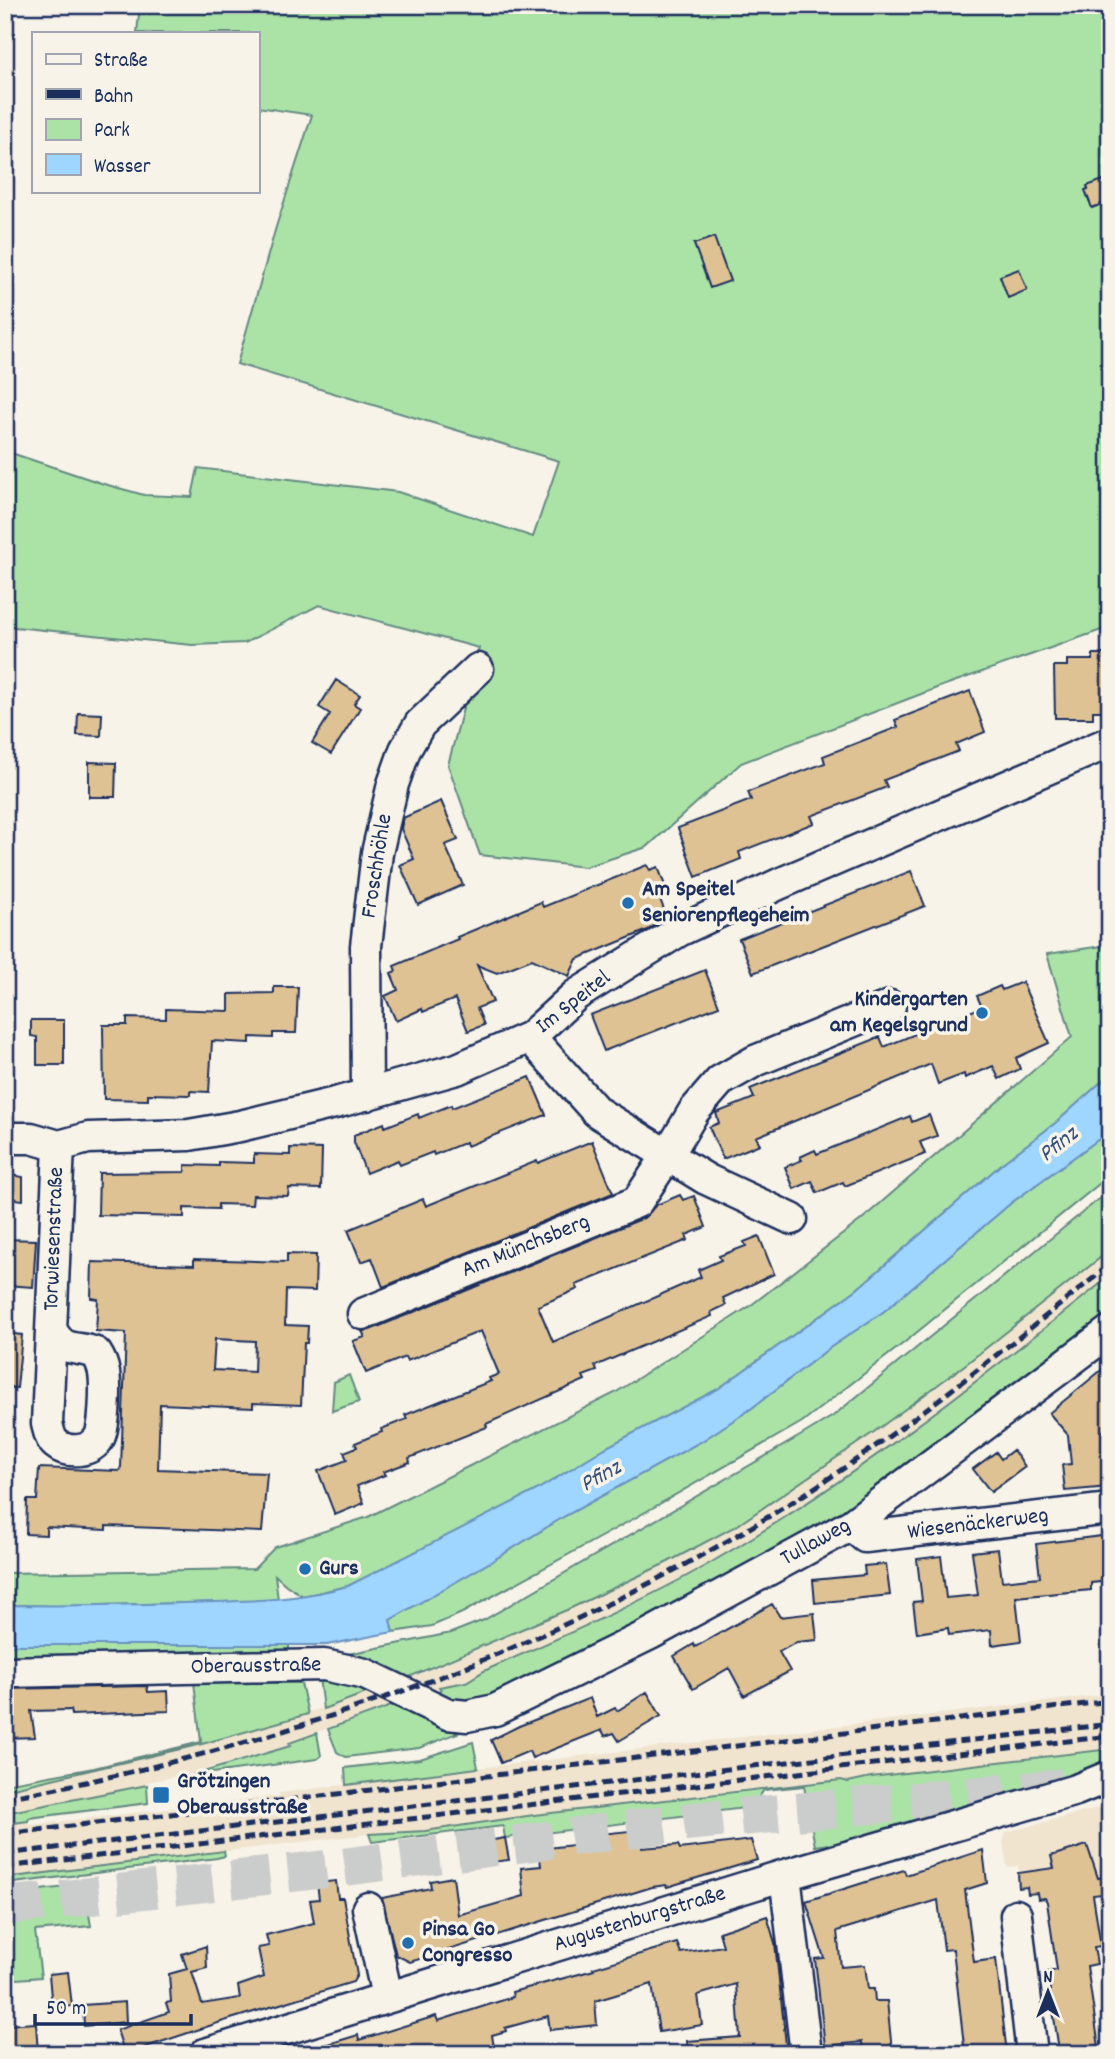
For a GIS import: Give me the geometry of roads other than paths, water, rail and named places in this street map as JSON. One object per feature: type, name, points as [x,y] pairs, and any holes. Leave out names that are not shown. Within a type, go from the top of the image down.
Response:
[{"type":"street","name":"Froschhöhle","points":[[367,1095],[366,946],[377,853],[393,784],[405,750],[420,724],[478,669]]},
{"type":"street","name":"Im Speitel","points":[[5,1138],[31,1138],[59,1146],[88,1138],[190,1135],[240,1126],[367,1095],[457,1069],[530,1037],[576,995],[679,932],[779,884],[1110,742]]},
{"type":"street","name":"Am Münchsberg","points":[[362,1314],[637,1202],[694,1111],[720,1081],[755,1061],[890,1006]]},
{"type":"street","points":[[530,1037],[597,1112],[706,1178],[792,1219]]},
{"type":"street","name":"Torwiesenstraße","points":[[52,1331],[59,1146]]},
{"type":"street","name":"Tullaweg","points":[[495,1710],[650,1634],[851,1525],[1110,1331]]},
{"type":"street","name":"Wiesenäckerweg","points":[[851,1525],[865,1537],[1110,1510]]},
{"type":"street","name":"Oberausstraße","points":[[5,1672],[324,1665],[365,1674],[449,1714],[467,1716],[495,1710]]},
{"type":"street","name":"Augustenburgstraße","points":[[205,2054],[259,2045],[387,1997],[785,1875],[1076,1790],[1110,1776]]},
{"type":"street","name":"Augustenburgstraße","points":[[1076,1790],[1110,1791]]},
{"type":"street","points":[[785,1875],[806,2054]]},
{"type":"street","points":[[368,1908],[387,1997]]},
{"type":"street","points":[[1016,1915],[1032,2054]]},
{"type":"water","name":"Pfinz","points":[[1110,1074],[1110,1131],[1011,1203],[883,1312],[828,1349],[752,1408],[702,1441],[565,1516],[390,1620],[393,1632],[327,1645],[5,1645],[5,1605],[246,1601],[286,1598],[348,1586],[537,1490],[605,1448],[718,1389],[856,1290],[1004,1162],[1058,1121]]},
{"type":"tunnel","points":[[5,1906],[344,1867],[685,1822],[1071,1787]]},
{"type":"railway","points":[[5,1798],[104,1778],[299,1726],[488,1658],[580,1617],[670,1572],[758,1523],[850,1464],[938,1400],[1110,1265]]},
{"type":"railway","points":[[5,1834],[1110,1701]]},
{"type":"railway","points":[[5,1854],[1110,1724]]},
{"type":"railway","points":[[5,1867],[1110,1736]]},
{"type":"place","name":"Am Speitel Seniorenpflegeheim","points":[[628,903]]},
{"type":"place","name":"Kindergarten am Kegelsgrund","points":[[982,1013]]},
{"type":"place","name":"Gurs","points":[[305,1569]]},
{"type":"place","name":"Grötzingen Oberausstraße","points":[[161,1795]]},
{"type":"place","name":"Pinsa Go Congresso","points":[[408,1943]]}]
